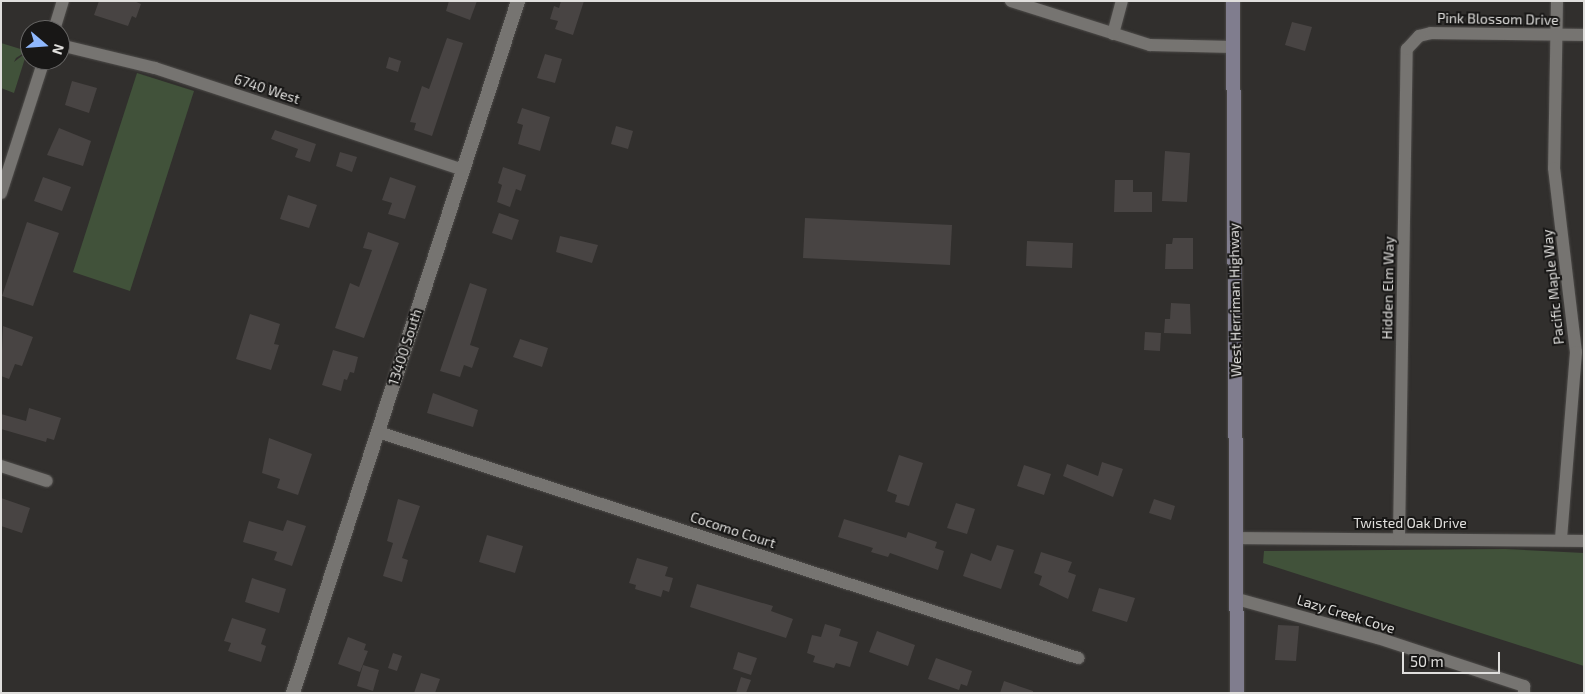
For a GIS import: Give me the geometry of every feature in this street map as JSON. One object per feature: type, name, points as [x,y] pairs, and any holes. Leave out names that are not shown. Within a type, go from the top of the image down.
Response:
[{"type":"main road","name":"West Herriman Highway","points":[[1233,1],[1237,693]]},
{"type":"street","points":[[57,20],[63,1]]},
{"type":"street","name":"13400 South","points":[[292,693],[518,1]]},
{"type":"street","points":[[1011,1],[1113,34],[1163,47],[1233,47]]},
{"type":"street","points":[[1113,34],[1122,1]]},
{"type":"street","name":"Pacific Maple Way","points":[[1557,1],[1554,168],[1576,352],[1561,539]]},
{"type":"street","name":"Pink Blossom Drive","points":[[1413,40],[1431,33],[1584,35]]},
{"type":"street","name":"Hidden Elm Way","points":[[1400,538],[1406,54],[1413,40]]},
{"type":"street","name":"6740 West","points":[[70,47],[155,68],[463,170]]},
{"type":"street","points":[[1,193],[41,70]]},
{"type":"street","name":"Cocomo Court","points":[[378,432],[1078,658]]},
{"type":"street","points":[[1,466],[47,481]]},
{"type":"street","name":"Twisted Oak Drive","points":[[1235,538],[1561,539],[1584,541]]},
{"type":"street","name":"Lazy Creek Cove","points":[[1237,599],[1378,638],[1524,686],[1524,693]]},
{"type":"green space","points":[[1,43],[20,49],[20,55],[14,62],[20,57],[21,70],[14,93],[1,88]]},
{"type":"green space","points":[[137,73],[194,91],[130,291],[73,272]]},
{"type":"green space","points":[[1505,549],[1584,553],[1584,666],[1263,563],[1264,551]]},
{"type":"building","points":[[99,1],[134,1],[141,4],[136,18],[132,16],[128,26],[94,15]]},
{"type":"building","points":[[449,1],[477,1],[470,20],[446,11]]},
{"type":"building","points":[[561,1],[584,1],[573,35],[555,29],[558,21],[550,19],[554,6],[559,8]]},
{"type":"building","points":[[1292,22],[1312,27],[1305,51],[1285,45]]},
{"type":"building","points":[[447,38],[463,43],[432,136],[414,130],[416,123],[410,122],[422,86],[429,89]]},
{"type":"building","points":[[545,54],[562,59],[555,83],[537,78]]},
{"type":"building","points":[[389,57],[401,61],[398,72],[386,68]]},
{"type":"building","points":[[72,81],[97,88],[89,113],[65,105]]},
{"type":"building","points":[[522,108],[550,117],[540,151],[518,144],[523,125],[517,123]]},
{"type":"building","points":[[616,126],[633,131],[628,149],[611,144]]},
{"type":"building","points":[[59,128],[91,141],[83,166],[47,155]]},
{"type":"building","points":[[275,130],[316,144],[310,162],[295,157],[298,149],[271,139]]},
{"type":"building","points":[[1165,151],[1190,153],[1187,202],[1162,201]]},
{"type":"building","points":[[340,152],[357,157],[352,172],[336,166]]},
{"type":"building","points":[[503,167],[526,175],[521,191],[516,189],[510,207],[497,202],[502,185],[498,183]]},
{"type":"building","points":[[43,177],[71,187],[62,211],[34,201]]},
{"type":"building","points":[[390,177],[416,186],[405,219],[388,214],[392,203],[382,200]]},
{"type":"building","points":[[1115,180],[1133,180],[1133,192],[1152,192],[1152,212],[1114,212]]},
{"type":"building","points":[[288,195],[317,205],[309,228],[280,219]]},
{"type":"building","points":[[499,213],[519,220],[512,240],[492,233]]},
{"type":"building","points":[[805,218],[952,225],[950,265],[803,258]]},
{"type":"building","points":[[27,222],[59,233],[33,306],[2,296]]},
{"type":"building","points":[[368,232],[399,243],[364,338],[335,328],[350,283],[359,287],[372,250],[363,248]]},
{"type":"building","points":[[560,236],[598,245],[592,263],[556,252]]},
{"type":"building","points":[[1173,238],[1193,238],[1193,269],[1165,269],[1166,244],[1172,244]]},
{"type":"building","points":[[1027,241],[1073,243],[1072,268],[1026,266]]},
{"type":"building","points":[[470,283],[487,289],[470,345],[479,348],[472,368],[464,365],[460,377],[440,371]]},
{"type":"building","points":[[1171,303],[1190,304],[1191,334],[1164,333],[1165,319],[1170,319]]},
{"type":"building","points":[[250,314],[280,324],[274,344],[279,345],[271,370],[236,359]]},
{"type":"building","points":[[3,326],[33,337],[22,366],[15,364],[9,379],[1,376]]},
{"type":"building","points":[[1145,332],[1161,333],[1160,351],[1144,350]]},
{"type":"building","points":[[520,339],[548,348],[542,367],[513,357]]},
{"type":"building","points":[[333,350],[358,357],[354,373],[350,372],[347,380],[344,379],[341,391],[322,385]]},
{"type":"building","points":[[433,393],[478,410],[473,427],[427,413]]},
{"type":"building","points":[[29,408],[61,418],[54,440],[47,438],[46,442],[1,429],[1,414],[26,421]]},
{"type":"building","points":[[269,438],[312,454],[298,495],[277,488],[280,479],[262,473]]},
{"type":"building","points":[[899,455],[923,463],[909,506],[895,502],[897,495],[887,491]]},
{"type":"building","points":[[1102,462],[1123,469],[1113,497],[1063,476],[1067,464],[1098,476]]},
{"type":"building","points":[[1024,465],[1051,474],[1044,495],[1017,486]]},
{"type":"building","points":[[1,498],[30,508],[22,533],[1,526]]},
{"type":"building","points":[[398,499],[420,506],[402,558],[408,560],[402,582],[383,576],[393,543],[387,541]]},
{"type":"building","points":[[1154,499],[1175,506],[1171,520],[1149,513]]},
{"type":"building","points":[[956,503],[975,509],[967,534],[947,528]]},
{"type":"building","points":[[844,519],[906,538],[908,532],[937,542],[935,548],[944,551],[938,570],[890,553],[888,557],[871,552],[873,548],[838,537]]},
{"type":"building","points":[[287,520],[306,526],[292,566],[274,560],[277,552],[243,542],[249,521],[283,531]]},
{"type":"building","points":[[487,535],[523,546],[515,573],[479,562]]},
{"type":"building","points":[[997,545],[1014,550],[1001,589],[963,576],[971,553],[991,561]]},
{"type":"building","points":[[1041,552],[1072,562],[1068,572],[1076,575],[1068,599],[1039,585],[1042,576],[1034,573]]},
{"type":"building","points":[[637,558],[668,567],[665,576],[673,578],[669,592],[663,590],[661,597],[635,589],[636,585],[629,583]]},
{"type":"building","points":[[252,578],[286,589],[279,613],[245,602]]},
{"type":"building","points":[[697,584],[773,606],[771,611],[793,619],[786,638],[690,607]]},
{"type":"building","points":[[1099,588],[1135,598],[1127,622],[1092,611]]},
{"type":"building","points":[[232,618],[266,629],[261,644],[266,646],[261,662],[228,651],[231,643],[224,641]]},
{"type":"building","points":[[825,624],[841,629],[839,636],[858,642],[850,667],[836,663],[834,668],[813,662],[815,656],[807,653],[812,635],[821,637]]},
{"type":"building","points":[[1278,625],[1299,626],[1296,661],[1275,660]]},
{"type":"building","points":[[877,631],[915,645],[908,666],[869,652]]},
{"type":"building","points":[[348,637],[366,644],[364,650],[368,651],[360,672],[338,664]]},
{"type":"building","points":[[738,652],[757,658],[751,675],[733,669]]},
{"type":"building","points":[[393,653],[402,656],[397,671],[388,668]]},
{"type":"building","points":[[936,658],[972,671],[967,686],[961,684],[959,690],[928,679]]},
{"type":"building","points":[[363,665],[379,670],[373,691],[357,686]]},
{"type":"building","points":[[421,673],[440,679],[435,693],[414,693]]},
{"type":"building","points":[[741,677],[751,680],[746,693],[736,693]]},
{"type":"building","points":[[1004,681],[1033,691],[1033,693],[1000,693]]}]
